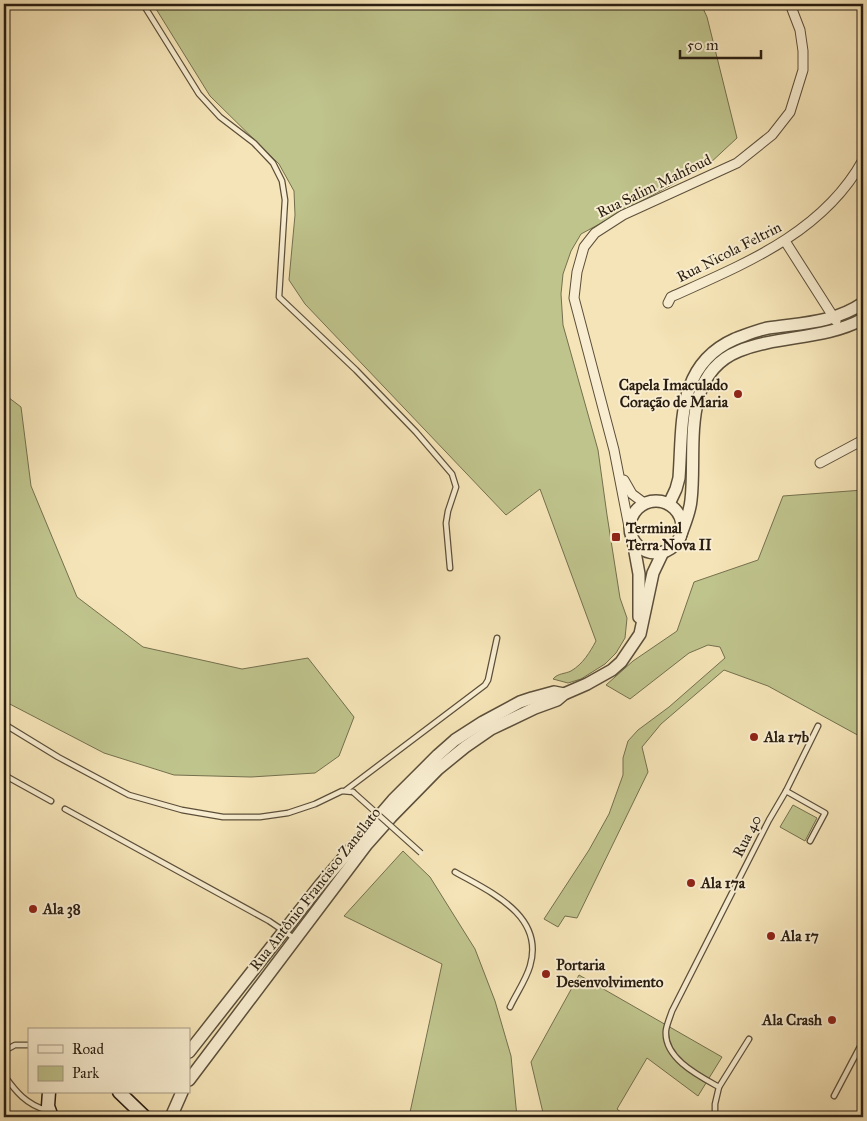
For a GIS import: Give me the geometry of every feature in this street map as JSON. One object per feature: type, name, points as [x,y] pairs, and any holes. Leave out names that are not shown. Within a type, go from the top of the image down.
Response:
[{"type":"main road","points":[[48,1094],[50,1114]]},
{"type":"main road","points":[[121,1094],[145,1117]]},
{"type":"street","name":"Rua Salim Mahfoud","points":[[629,527],[614,450],[574,298],[577,272],[584,247],[595,233],[623,215],[737,163],[772,135],[790,112],[803,70],[800,30],[790,4]]},
{"type":"street","name":"Rua Nicola Feltrin","points":[[668,302],[671,297],[738,266],[785,241],[806,226],[832,202],[857,171],[863,160]]},
{"type":"street","points":[[785,241],[840,330]]},
{"type":"street","points":[[669,504],[679,478],[684,404],[689,384],[710,354],[728,342],[748,333],[767,328],[804,324],[834,318],[852,311],[863,303]]},
{"type":"street","points":[[633,540],[638,547],[654,553],[670,549],[680,537],[692,500],[696,407],[703,384],[720,361],[737,352],[760,344],[840,330],[863,319]]},
{"type":"street","points":[[820,463],[863,440]]},
{"type":"street","name":"Rua Salim Mahfoud","points":[[614,450],[627,488],[644,503]]},
{"type":"street","points":[[640,634],[639,574],[629,527],[634,513],[644,503],[661,501],[669,504],[676,510],[680,518],[682,528],[680,537]]},
{"type":"street","name":"Rua Antônio Francisco Zanellato","points":[[190,1079],[367,844],[438,769],[465,747],[533,703],[554,692],[564,694],[587,684],[612,670],[621,662],[640,634],[653,573],[663,552]]},
{"type":"street","name":"Rua Antônio Francisco Zanellato","points":[[190,1051],[320,885],[393,800],[438,754],[455,740],[483,722],[533,703]]},
{"type":"street","points":[[171,1117],[181,1094]]},
{"type":"lane","points":[[4,6],[8,4]]},
{"type":"lane","points":[[143,4],[199,94],[220,117],[254,144],[273,163],[282,181],[285,200],[279,297],[356,370],[416,432],[452,474],[456,487],[446,523],[450,568]]},
{"type":"lane","points":[[4,724],[58,757],[129,794],[182,810],[223,817],[260,817],[288,813],[315,804],[346,790],[485,685],[488,680],[497,638]]},
{"type":"lane","name":"Rua 40","points":[[719,1087],[692,1072],[681,1062],[669,1046],[666,1029],[672,1011],[818,726]]},
{"type":"lane","points":[[4,775],[51,801]]},
{"type":"lane","points":[[346,790],[353,792],[421,853]]},
{"type":"lane","points":[[786,791],[825,813],[810,840]]},
{"type":"lane","points":[[65,809],[295,938]]},
{"type":"lane","points":[[455,872],[506,902],[522,917],[529,929],[532,938],[530,966],[510,1008]]},
{"type":"lane","points":[[715,1117],[716,1098],[719,1087],[749,1040]]},
{"type":"lane","points":[[834,1096],[863,1041]]},
{"type":"lane","points":[[4,1051],[15,1045],[28,1045]]},
{"type":"lane","points":[[4,1075],[16,1092],[26,1101],[50,1114]]},
{"type":"green space","points":[[153,4],[701,4],[707,17],[737,138],[708,165],[581,234],[571,251],[563,274],[561,294],[563,325],[598,450],[620,598],[627,618],[625,638],[616,653],[605,664],[581,679],[568,683],[553,679],[579,665],[596,641],[540,489],[506,515],[305,304],[289,280],[295,215],[294,191],[279,164],[210,96]]},
{"type":"green space","points":[[4,394],[21,407],[31,486],[77,597],[143,647],[242,669],[308,658],[354,717],[339,756],[315,773],[251,777],[174,775],[104,753],[4,701]]},
{"type":"green space","points":[[863,490],[863,738],[768,686],[724,670],[661,724],[642,747],[648,772],[577,918],[565,916],[558,927],[544,919],[589,850],[609,814],[623,775],[623,758],[628,741],[638,730],[669,707],[725,658],[720,647],[708,645],[689,653],[630,699],[606,685],[633,661],[677,631],[694,582],[758,560],[783,496]]},
{"type":"green space","points":[[793,805],[817,818],[805,841],[780,827]]},
{"type":"green space","points":[[403,851],[430,877],[475,949],[495,1001],[511,1056],[517,1117],[409,1117],[442,964],[344,916]]},
{"type":"green space","points":[[579,975],[722,1057],[698,1096],[647,1058],[617,1109],[627,1117],[544,1117],[531,1062]]},
{"type":"place","name":"Capela Imaculado Coração de Maria","points":[[738,394]]},
{"type":"place","name":"Terminal Terra Nova II","points":[[616,537]]},
{"type":"place","name":"Ala 17b","points":[[754,737]]},
{"type":"place","name":"Ala 17a","points":[[691,883]]},
{"type":"place","name":"Ala 38","points":[[33,909]]},
{"type":"place","name":"Ala 17","points":[[771,936]]},
{"type":"place","name":"Portaria Desenvolvimento","points":[[546,974]]},
{"type":"place","name":"Ala Crash","points":[[832,1020]]}]
